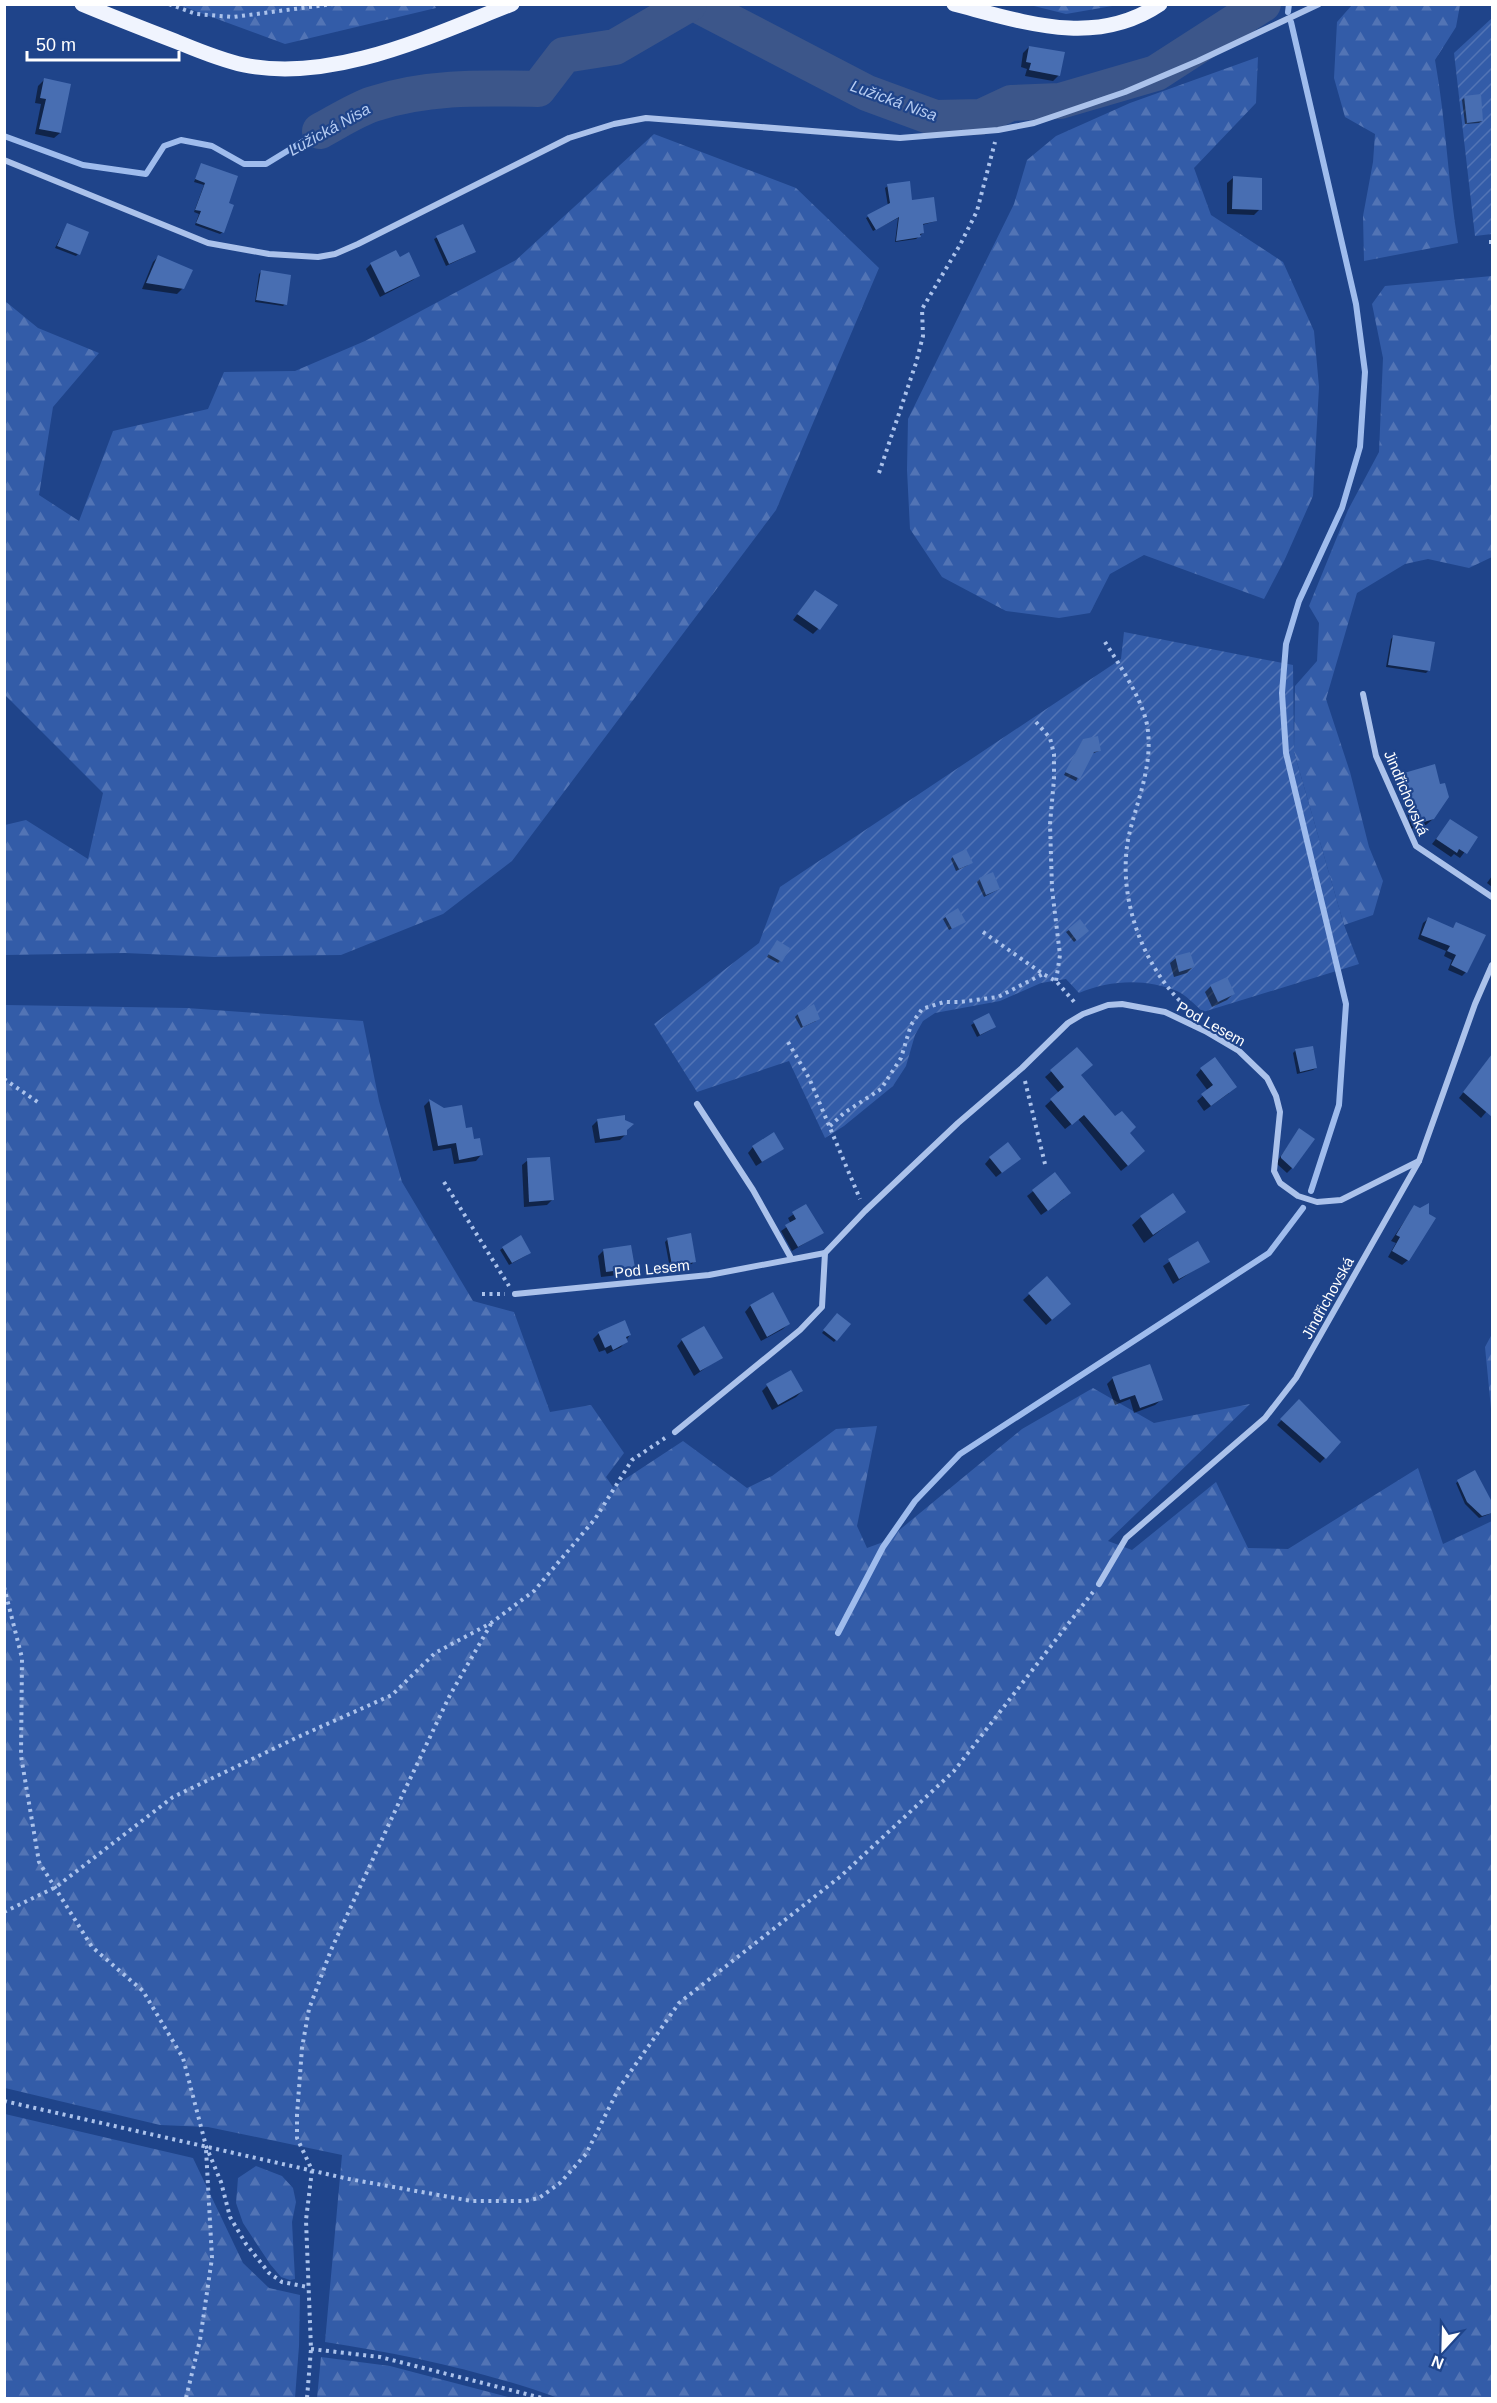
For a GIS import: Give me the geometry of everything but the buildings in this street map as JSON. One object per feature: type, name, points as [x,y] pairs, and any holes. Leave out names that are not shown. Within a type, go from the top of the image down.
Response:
[{"type":"main road","points":[[81,4],[204,52],[242,64],[266,68],[298,68],[347,62],[421,39],[512,4]]},
{"type":"main road","points":[[954,4],[1058,27],[1093,29],[1127,22],[1143,16],[1160,4]]},
{"type":"street","points":[[4,160],[208,243],[269,254],[318,256],[335,254],[569,138],[614,124],[646,118],[900,138],[998,130],[1035,123],[1125,92],[1198,61],[1319,4]]},
{"type":"street","name":"Jindřichovská","points":[[1363,694],[1376,756],[1416,846],[1492,897]]},
{"type":"street","name":"Jindřichovská","points":[[1099,1584],[1126,1538],[1265,1418],[1296,1378],[1419,1161],[1475,1004],[1492,965]]},
{"type":"street","name":"Pod Lesem","points":[[515,1294],[709,1275],[825,1253],[865,1211],[1068,1023],[1083,1014],[1108,1005],[1122,1004],[1165,1012],[1205,1031],[1239,1051],[1267,1078],[1276,1096],[1280,1112],[1274,1171],[1280,1183],[1298,1196],[1317,1202],[1341,1200],[1419,1161]]},
{"type":"street","points":[[697,1104],[753,1190],[791,1258]]},
{"type":"street","points":[[675,1432],[800,1330],[822,1306],[825,1253]]},
{"type":"path","points":[[169,4],[196,14],[233,16],[333,4]]},
{"type":"path","points":[[879,473],[916,363],[923,336],[922,309],[960,245],[977,211],[998,130]]},
{"type":"path","points":[[1105,642],[1143,712],[1148,731],[1148,762],[1129,836],[1126,879],[1131,908],[1142,941],[1161,981],[1186,1008]]},
{"type":"path","points":[[1036,722],[1050,738],[1054,754],[1050,824],[1052,889],[1060,955],[1056,981]]},
{"type":"path","points":[[983,932],[1056,981],[1083,1014]]},
{"type":"path","points":[[830,1126],[844,1113],[882,1089],[901,1058],[911,1025],[922,1009],[944,1002],[998,997],[1043,974]]},
{"type":"path","points":[[788,1042],[809,1078],[865,1211]]},
{"type":"path","points":[[1022,1068],[1045,1164]]},
{"type":"path","points":[[4,1079],[39,1103]]},
{"type":"path","points":[[444,1182],[515,1294]]},
{"type":"path","points":[[482,1294],[515,1294]]},
{"type":"path","points":[[4,1912],[56,1887],[173,1797],[392,1695],[435,1653],[491,1623],[534,1591],[595,1519],[632,1460],[675,1432]]},
{"type":"path","points":[[4,2101],[312,2170],[472,2201],[525,2201],[539,2198],[560,2183],[586,2154],[619,2088],[679,2003],[841,1876],[954,1771],[1099,1584]]},
{"type":"path","points":[[4,1587],[22,1658],[21,1756],[28,1809],[39,1862],[92,1947],[143,1991],[183,2058],[206,2146],[221,2182],[230,2217],[257,2260],[269,2273],[282,2282],[308,2287]]},
{"type":"path","points":[[307,2398],[311,2349],[306,2220],[312,2170],[297,2138],[297,2115],[302,2048],[309,2009],[331,1950],[401,1798],[450,1695],[491,1623]]},
{"type":"path","points":[[186,2398],[200,2340],[212,2258],[206,2146]]},
{"type":"path","points":[[311,2349],[380,2357],[542,2398]]},
{"type":"green space","points":[[434,4],[436,8],[285,44],[179,5]]},
{"type":"green space","points":[[1030,5],[1118,5],[1066,14]]},
{"type":"green space","points":[[1352,5],[1460,5],[1456,27],[1435,60],[1458,243],[1364,261],[1363,216],[1373,162],[1375,134],[1345,117],[1334,78],[1337,22]]},
{"type":"green space","points":[[1492,18],[1492,234],[1475,236],[1454,53]]},
{"type":"green space","points":[[1258,57],[1256,103],[1194,168],[1211,215],[1283,262],[1314,331],[1319,387],[1313,496],[1285,559],[1264,599],[1144,555],[1110,574],[1090,613],[1059,618],[1006,611],[942,577],[910,529],[907,470],[908,419],[1014,204],[1027,160],[1056,136],[1130,103]]},
{"type":"green space","points":[[654,134],[796,188],[879,268],[776,510],[512,861],[443,914],[341,955],[214,957],[125,953],[5,955],[5,825],[26,820],[88,859],[103,793],[5,695],[5,301],[38,328],[99,353],[53,407],[39,495],[79,521],[113,431],[208,409],[224,372],[295,371],[365,341],[516,260]]},
{"type":"green space","points":[[1492,276],[1492,557],[1469,568],[1428,559],[1405,564],[1357,593],[1326,699],[1350,772],[1369,847],[1383,881],[1373,915],[1344,925],[1294,752],[1295,686],[1317,661],[1319,623],[1309,606],[1348,510],[1379,452],[1383,358],[1372,304],[1385,286]]},
{"type":"green space","points":[[1124,632],[1293,665],[1294,752],[1344,925],[1359,964],[1203,1012],[1177,991],[1153,984],[1115,983],[1079,993],[1066,979],[1041,983],[1000,1001],[935,1013],[923,1021],[915,1035],[906,1066],[893,1086],[844,1126],[825,1138],[789,1061],[697,1092],[654,1024],[759,943],[780,887],[1121,659]]},
{"type":"green space","points":[[5,1005],[187,1008],[363,1021],[379,1101],[402,1182],[473,1301],[514,1312],[550,1412],[591,1405],[624,1453],[606,1477],[613,1487],[683,1441],[747,1488],[772,1476],[836,1429],[877,1426],[857,1526],[867,1548],[886,1541],[1022,1429],[1093,1388],[1154,1423],[1250,1404],[1108,1541],[1132,1550],[1216,1482],[1248,1548],[1288,1549],[1418,1468],[1443,1544],[1492,1521],[1492,2398],[558,2398],[443,2364],[325,2342],[342,2155],[208,2127],[160,2125],[5,2088]]},
{"type":"green space","points":[[1492,1334],[1492,1419],[1485,1347]]},
{"type":"green space","points":[[5,2114],[193,2158],[243,2263],[269,2288],[300,2295],[295,2398],[5,2398]]},
{"type":"green space","points":[[256,2166],[282,2176],[293,2188],[296,2202],[292,2222],[295,2279],[281,2277],[270,2264],[243,2223],[236,2203],[238,2178]]},
{"type":"green space","points":[[321,2357],[390,2366],[512,2398],[317,2398]]},
{"type":"waterway","name":"Lužická Nisa","points":[[320,131],[366,107],[393,98],[455,89],[538,89],[564,55],[615,47],[689,4]]},
{"type":"waterway","name":"Lužická Nisa","points":[[696,4],[867,93],[935,118],[981,117],[1011,103],[1060,101],[1156,73],[1263,4]]},
{"type":"waterway","points":[[1288,12],[1289,4]]},
{"type":"waterway","points":[[1291,22],[1356,304],[1365,372],[1360,447],[1342,508],[1299,601],[1286,644],[1282,693],[1286,753],[1346,1004],[1339,1105],[1311,1191]]},
{"type":"waterway","name":"Lužická Nisa","points":[[4,136],[83,165],[146,174],[164,146],[181,140],[212,146],[244,164],[266,164],[320,131]]},
{"type":"waterway","points":[[838,1633],[883,1547],[915,1501],[960,1454],[1269,1253],[1303,1208]]}]
